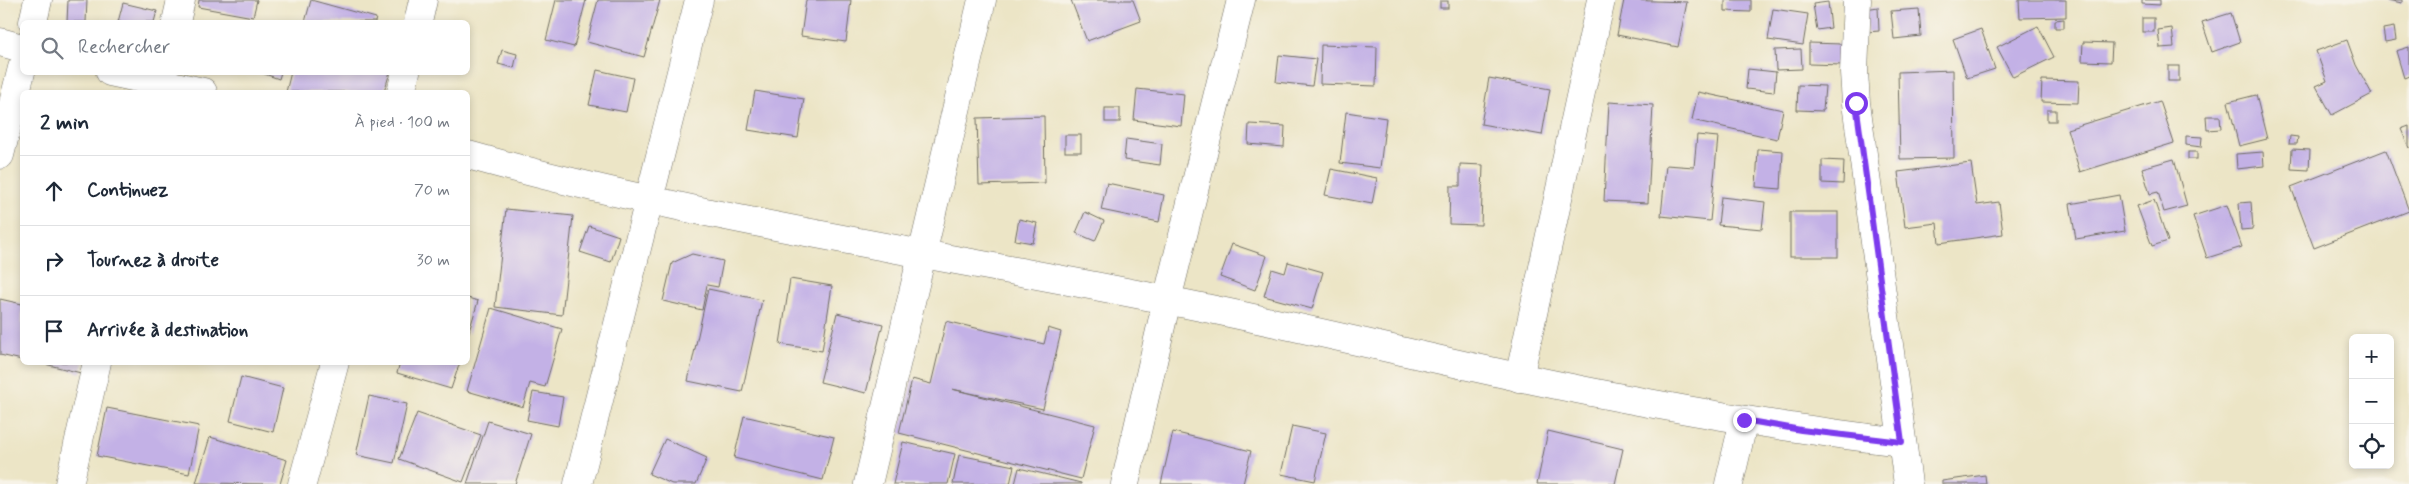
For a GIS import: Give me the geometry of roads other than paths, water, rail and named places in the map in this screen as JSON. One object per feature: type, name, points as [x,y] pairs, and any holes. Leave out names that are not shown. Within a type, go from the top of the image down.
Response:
[{"type":"street","points":[[33,20],[38,0]]},
{"type":"street","points":[[176,20],[181,0]]},
{"type":"street","points":[[418,20],[423,0]]},
{"type":"street","points":[[578,484],[699,0]]},
{"type":"street","points":[[868,484],[982,0]]},
{"type":"street","points":[[1125,484],[1167,300],[1240,0]]},
{"type":"street","points":[[1519,378],[1601,0]]},
{"type":"street","points":[[1857,0],[1854,72],[1856,103],[1908,484]]},
{"type":"street","points":[[0,42],[20,47]]},
{"type":"street","points":[[0,154],[20,75]]},
{"type":"street","points":[[124,75],[194,90]]},
{"type":"street","points":[[402,90],[405,75]]},
{"type":"street","points":[[470,156],[519,170],[650,200],[921,254],[1167,300],[1519,378],[1801,430],[1902,442]]},
{"type":"street","points":[[68,484],[96,365]]},
{"type":"street","points":[[302,484],[334,365]]},
{"type":"street","points":[[1729,484],[1744,420]]}]
